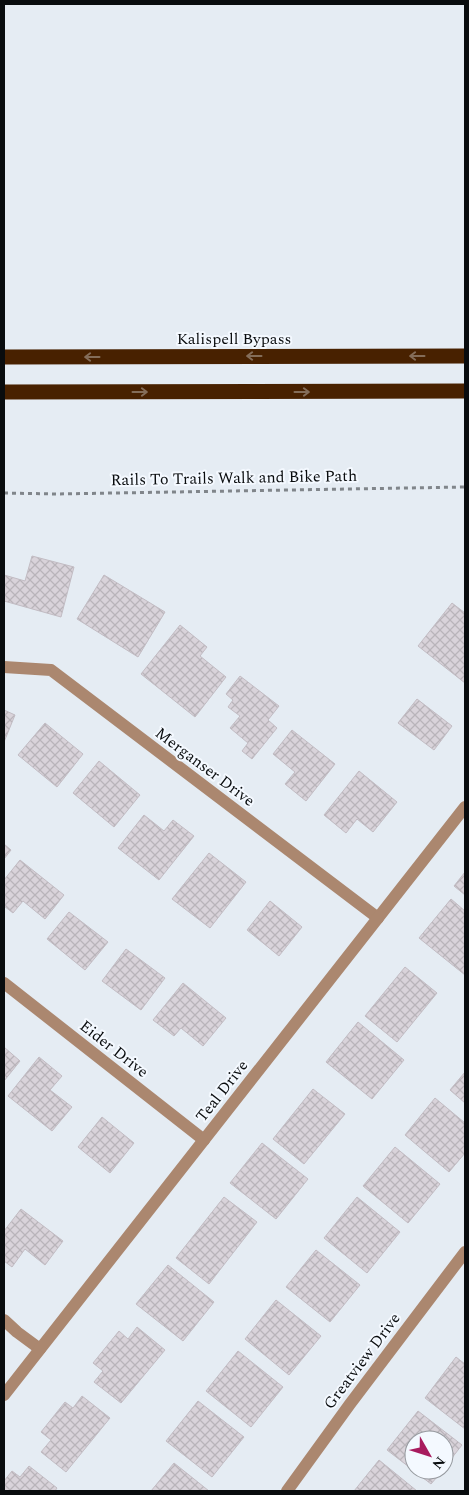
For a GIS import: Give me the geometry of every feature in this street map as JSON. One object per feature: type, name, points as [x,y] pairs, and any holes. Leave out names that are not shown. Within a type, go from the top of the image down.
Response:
[{"type":"highway","name":"Kalispell Bypass","points":[[4,357],[465,356]]},
{"type":"highway","points":[[4,392],[465,391]]},
{"type":"street","name":"Merganser Drive","points":[[4,667],[51,670],[378,918]]},
{"type":"street","name":"Teal Drive","points":[[4,1396],[465,806]]},
{"type":"street","name":"Eider Drive","points":[[4,983],[204,1140]]},
{"type":"street","name":"Greatview Drive","points":[[287,1491],[465,1252]]},
{"type":"street","points":[[4,1320],[40,1349]]},
{"type":"path","name":"Rails To Trails Walk and Bike Path","points":[[4,493],[56,494],[465,487]]},
{"type":"building","points":[[32,556],[74,567],[61,617],[4,601],[4,575],[25,581]]},
{"type":"building","points":[[104,575],[165,612],[138,657],[77,619]]},
{"type":"building","points":[[452,603],[465,613],[465,683],[418,646]]},
{"type":"building","points":[[180,625],[207,647],[200,656],[226,677],[195,717],[141,674]]},
{"type":"building","points":[[240,676],[279,706],[268,720],[277,728],[252,759],[242,751],[248,743],[230,728],[240,716],[228,707],[233,700],[226,694]]},
{"type":"building","points":[[417,699],[452,726],[434,750],[398,723]]},
{"type":"building","points":[[4,710],[15,715],[4,742]]},
{"type":"building","points":[[45,723],[83,754],[57,787],[18,755]]},
{"type":"building","points":[[292,730],[335,764],[306,801],[285,784],[295,772],[273,754]]},
{"type":"building","points":[[99,761],[140,795],[114,827],[73,793]]},
{"type":"building","points":[[359,771],[397,802],[373,832],[357,819],[346,833],[324,815]]},
{"type":"building","points":[[144,815],[164,831],[173,820],[194,836],[159,880],[118,848]]},
{"type":"building","points":[[4,844],[11,850],[4,859]]},
{"type":"building","points":[[209,853],[246,882],[210,928],[172,899]]},
{"type":"building","points":[[20,860],[64,895],[45,919],[23,901],[13,913],[4,906],[4,880]]},
{"type":"building","points":[[465,872],[465,895],[454,886]]},
{"type":"building","points":[[451,899],[465,911],[465,975],[419,938]]},
{"type":"building","points":[[270,901],[302,927],[279,956],[247,930]]},
{"type":"building","points":[[69,912],[108,942],[85,970],[47,939]]},
{"type":"building","points":[[126,949],[165,978],[141,1010],[102,981]]},
{"type":"building","points":[[405,967],[437,993],[397,1042],[365,1016]]},
{"type":"building","points":[[183,983],[226,1018],[203,1046],[181,1028],[174,1036],[153,1020]]},
{"type":"building","points":[[358,1022],[404,1060],[372,1099],[326,1062]]},
{"type":"building","points":[[4,1047],[20,1061],[4,1081]]},
{"type":"building","points":[[39,1057],[62,1076],[50,1090],[72,1107],[52,1131],[8,1096]]},
{"type":"building","points":[[465,1072],[465,1103],[450,1090]]},
{"type":"building","points":[[313,1089],[345,1114],[304,1164],[273,1139]]},
{"type":"building","points":[[435,1098],[465,1123],[465,1153],[449,1172],[405,1135]]},
{"type":"building","points":[[102,1117],[134,1143],[110,1173],[78,1147]]},
{"type":"building","points":[[262,1143],[308,1179],[276,1219],[230,1183]]},
{"type":"building","points":[[395,1147],[440,1184],[408,1223],[363,1186]]},
{"type":"building","points":[[224,1197],[257,1222],[209,1284],[176,1258]]},
{"type":"building","points":[[357,1197],[400,1232],[367,1273],[324,1238]]},
{"type":"building","points":[[21,1209],[63,1241],[45,1265],[25,1249],[12,1267],[4,1261],[4,1231]]},
{"type":"building","points":[[316,1250],[360,1285],[330,1322],[286,1287]]},
{"type":"building","points":[[168,1265],[214,1302],[183,1341],[136,1304]]},
{"type":"building","points":[[276,1300],[321,1336],[289,1375],[245,1339]]},
{"type":"building","points":[[137,1327],[165,1350],[121,1403],[94,1382],[103,1371],[93,1363],[119,1331],[128,1339]]},
{"type":"building","points":[[238,1351],[283,1387],[251,1427],[206,1391]]},
{"type":"building","points":[[456,1357],[465,1364],[465,1429],[425,1398]]},
{"type":"building","points":[[82,1396],[110,1418],[66,1472],[41,1452],[51,1440],[41,1432],[65,1402],[73,1408]]},
{"type":"building","points":[[198,1401],[244,1437],[212,1477],[166,1441]]},
{"type":"building","points":[[418,1411],[443,1430],[404,1430],[404,1463],[387,1450]]},
{"type":"building","points":[[454,1439],[462,1445],[454,1455]]},
{"type":"building","points":[[379,1460],[417,1491],[354,1491]]},
{"type":"building","points":[[174,1463],[209,1491],[151,1491]]},
{"type":"building","points":[[29,1466],[57,1488],[55,1491],[4,1491],[4,1481],[12,1471],[20,1477]]},
{"type":"building","points":[[426,1480],[434,1480],[431,1484]]}]
